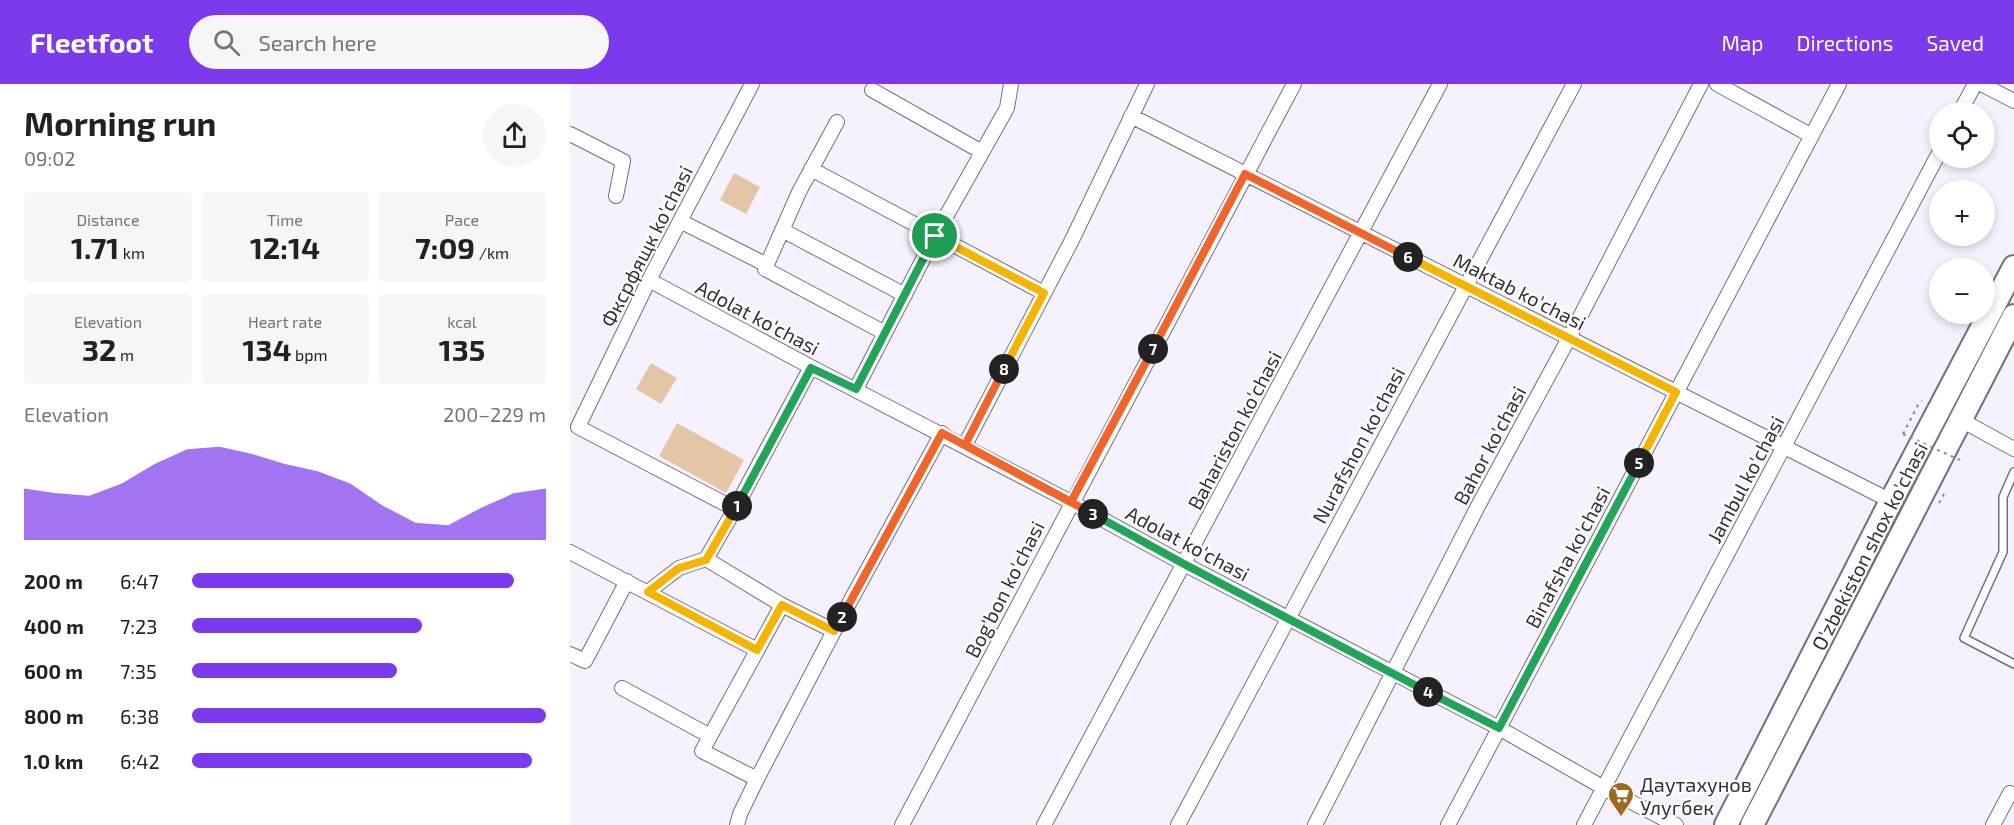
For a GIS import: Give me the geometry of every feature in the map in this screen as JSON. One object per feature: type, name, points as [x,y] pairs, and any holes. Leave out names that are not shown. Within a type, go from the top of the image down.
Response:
[{"type":"main road","name":"O'zbekiston shox ko'chasi","points":[[1726,825],[1891,501],[2014,267]]},
{"type":"main road","name":"O'zbekiston shox ko'chasi","points":[[1752,825],[2014,316]]},
{"type":"street","name":"Фксрфящк ko'chasi","points":[[735,510],[578,427],[649,280],[752,84]]},
{"type":"street","points":[[856,389],[935,236],[1007,108],[1011,84]]},
{"type":"street","points":[[965,445],[1072,240],[1147,84]]},
{"type":"street","name":"Bog'bon ko'chasi","points":[[902,825],[1294,84]]},
{"type":"street","name":"Bahariston ko'chasi","points":[[1044,825],[1440,84]]},
{"type":"street","name":"Nurafshon ko'chasi","points":[[1178,825],[1574,84]]},
{"type":"street","name":"Bahor ko'chasi","points":[[1315,825],[1478,506],[1569,338],[1701,84]]},
{"type":"street","points":[[1717,84],[1812,136]]},
{"type":"street","name":"Binafsha ko'chasi","points":[[1448,825],[1839,84]]},
{"type":"street","points":[[1965,102],[1975,84]]},
{"type":"street","points":[[1981,84],[2014,101]]},
{"type":"street","points":[[872,90],[982,152]]},
{"type":"street","name":"Maktab ko'chasi","points":[[1131,116],[1891,501]]},
{"type":"street","points":[[766,267],[782,230],[837,122]]},
{"type":"street","points":[[570,134],[623,161],[616,196]]},
{"type":"street","name":"Jambul ko'chasi","points":[[1584,825],[1931,168]]},
{"type":"street","points":[[812,170],[1044,293]]},
{"type":"street","points":[[680,221],[885,333]]},
{"type":"street","points":[[782,230],[905,295]]},
{"type":"street","name":"Adolat ko'chasi","points":[[649,280],[811,368],[965,445],[1184,564],[1499,728],[1604,788],[1676,825]]},
{"type":"street","points":[[648,592],[679,568],[706,560],[811,368]]},
{"type":"street","points":[[1961,420],[2014,449]]},
{"type":"street","points":[[737,825],[757,779],[834,631],[942,433]]},
{"type":"street","points":[[570,552],[757,650]]},
{"type":"street","points":[[706,560],[782,605],[834,631]]},
{"type":"street","points":[[570,654],[585,662],[627,581]]},
{"type":"street","points":[[757,779],[702,751],[782,605]]},
{"type":"street","points":[[622,688],[710,736]]},
{"type":"street","points":[[1993,825],[2010,793]]},
{"type":"lane","points":[[2014,472],[2002,497],[2003,552],[1964,638],[2014,664]]},
{"type":"path","points":[[1922,401],[1904,434],[1960,460]]},
{"type":"shaded area","points":[[734,173],[760,187],[746,214],[720,200]]},
{"type":"shaded area","points":[[651,363],[677,378],[661,404],[636,389]]},
{"type":"shaded area","points":[[677,423],[744,460],[726,493],[659,456]]},
{"type":"place","name":"Даутахунов Улугбек","points":[[1621,818]]},
{"type":"route","points":[[1245,174],[1676,392],[1499,728],[1184,564],[942,433],[834,631],[782,605],[757,650],[648,592],[679,568],[706,560],[811,368],[856,389],[935,236],[1044,293],[965,445],[1071,502],[1245,174]]}]
